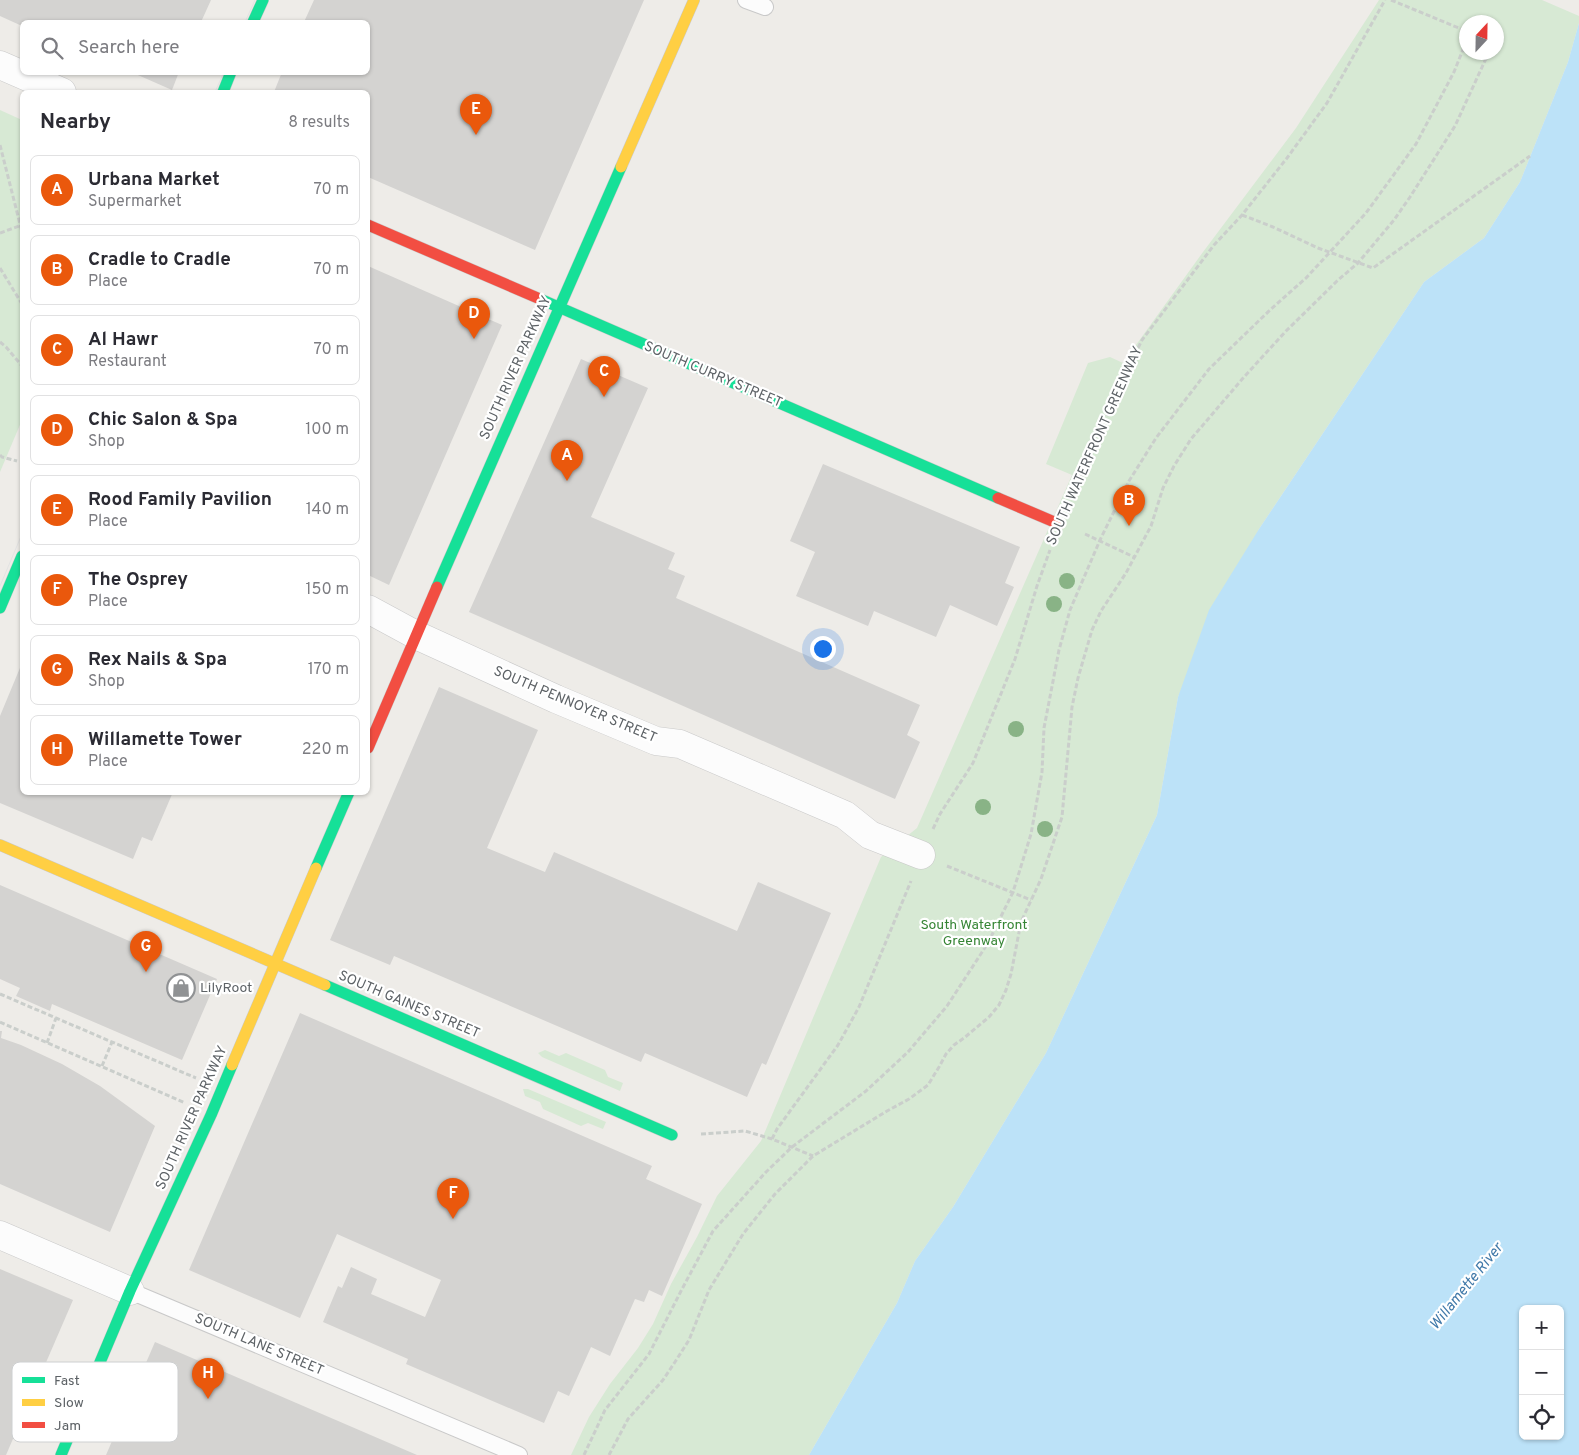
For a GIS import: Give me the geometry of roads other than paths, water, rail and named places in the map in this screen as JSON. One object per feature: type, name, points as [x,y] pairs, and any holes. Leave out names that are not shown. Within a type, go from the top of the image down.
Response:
[{"type":"street","points":[[254,20],[263,0]]},
{"type":"street","name":"SOUTH RIVER PARKWAY","points":[[370,743],[558,308],[694,0]]},
{"type":"street","points":[[0,65],[20,74]]},
{"type":"street","points":[[23,75],[57,90]]},
{"type":"street","points":[[224,90],[231,75]]},
{"type":"street","name":"SOUTH CURRY STREET","points":[[370,226],[1059,524]]},
{"type":"street","points":[[0,608],[20,561]]},
{"type":"street","name":"SOUTH PENNOYER STREET","points":[[370,610],[416,635],[556,699],[656,741],[680,744],[845,815],[870,835],[921,855]]},
{"type":"street","name":"SOUTH RIVER PARKWAY","points":[[100,1362],[130,1291],[211,1115],[348,795]]},
{"type":"street","name":"SOUTH GAINES STREET","points":[[0,845],[672,1135]]},
{"type":"street","name":"SOUTH LANE STREET","points":[[0,1235],[130,1291]]},
{"type":"street","name":"SOUTH RIVER PARKWAY","points":[[61,1455],[66,1442]]},
{"type":"lane","points":[[746,0],[765,7]]},
{"type":"lane","name":"SOUTH LANE STREET","points":[[130,1291],[519,1455]]},
{"type":"water","name":"Willamette River","points":[[1579,23],[1579,1455],[809,1455],[897,1303],[915,1261],[953,1207],[1046,1053],[1157,815],[1178,697],[1209,610],[1259,529],[1424,282],[1484,238],[1520,182],[1568,62]]},
{"type":"tram line","points":[[246,20],[255,0]]},
{"type":"tram line","points":[[216,90],[223,75]]},
{"type":"tram line","points":[[0,586],[20,539]]},
{"type":"place","name":"Rood Family Pavilion","points":[[476,135]]},
{"type":"place","name":"Chic Salon & Spa","points":[[474,339]]},
{"type":"place","name":"Al Hawr","points":[[604,397]]},
{"type":"place","name":"Urbana Market","points":[[567,481]]},
{"type":"place","name":"Cradle to Cradle","points":[[1129,526]]},
{"type":"place","name":"Rex Nails & Spa","points":[[146,972]]},
{"type":"place","name":"LilyRoot","points":[[181,988]]},
{"type":"place","name":"The Osprey","points":[[453,1219]]},
{"type":"place","name":"Willamette Tower","points":[[208,1399]]},
{"type":"park label","name":"South Waterfront Greenway","points":[[974,934]]}]
